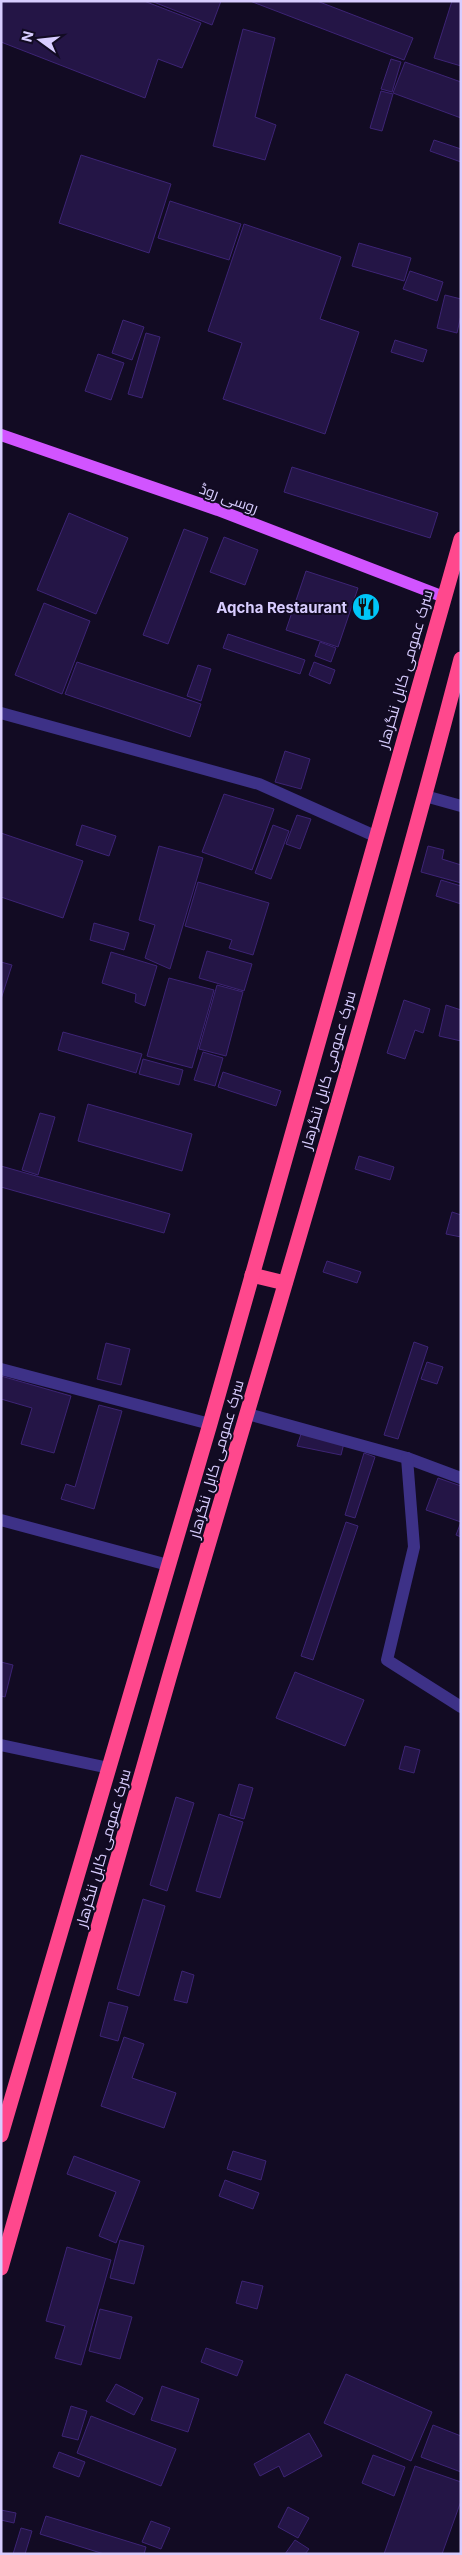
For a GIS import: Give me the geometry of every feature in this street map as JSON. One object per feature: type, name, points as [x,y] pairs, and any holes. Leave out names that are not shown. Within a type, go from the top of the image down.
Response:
[{"type":"highway","name":"سرک عمومی کابل ننگرهار","points":[[1,2135],[5,2109],[109,1768],[210,1424],[375,836],[461,539]]},
{"type":"highway","name":"سرک عمومی کابل ننگرهار","points":[[1,2268],[164,1696],[248,1414],[425,796],[461,660]]},
{"type":"highway","points":[[252,1275],[285,1283]]},
{"type":"main road","name":"روسی روڈ","points":[[1,435],[218,510],[444,597]]},
{"type":"street","points":[[1,712],[259,784],[375,836]]},
{"type":"street","points":[[425,796],[461,806]]},
{"type":"street","points":[[1,1369],[210,1424]]},
{"type":"street","points":[[248,1414],[407,1458],[461,1478]]},
{"type":"street","points":[[407,1458],[414,1547],[387,1660],[461,1707]]},
{"type":"street","points":[[1,1520],[168,1565]]},
{"type":"street","points":[[1,1745],[109,1768]]},
{"type":"building","points":[[1,1],[144,1],[201,23],[182,68],[158,59],[145,98],[1,42]]},
{"type":"building","points":[[151,1],[221,1],[212,25]]},
{"type":"building","points":[[250,1],[317,1],[413,38],[404,60]]},
{"type":"building","points":[[452,1],[461,1],[461,66],[434,58]]},
{"type":"building","points":[[243,29],[275,38],[255,117],[276,125],[265,160],[213,146]]},
{"type":"building","points":[[391,59],[401,62],[392,92],[381,89]]},
{"type":"building","points":[[405,62],[461,82],[461,118],[393,93]]},
{"type":"building","points":[[381,91],[393,94],[382,131],[370,128]]},
{"type":"building","points":[[434,140],[461,149],[461,162],[430,151]]},
{"type":"building","points":[[81,155],[171,184],[149,253],[59,223]]},
{"type":"building","points":[[170,201],[241,224],[229,260],[158,238]]},
{"type":"building","points":[[244,224],[341,257],[320,319],[359,332],[325,434],[223,399],[242,343],[208,331]]},
{"type":"building","points":[[359,243],[411,258],[404,281],[352,266]]},
{"type":"building","points":[[410,271],[443,282],[437,301],[403,289]]},
{"type":"building","points":[[445,295],[461,299],[461,315],[457,333],[437,328]]},
{"type":"building","points":[[123,320],[144,327],[132,360],[112,353]]},
{"type":"building","points":[[146,333],[160,337],[142,398],[128,394]]},
{"type":"building","points":[[395,340],[427,350],[423,362],[391,352]]},
{"type":"building","points":[[98,354],[124,363],[111,400],[85,391]]},
{"type":"building","points":[[292,467],[438,513],[430,538],[284,492]]},
{"type":"building","points":[[69,513],[128,538],[96,614],[37,590]]},
{"type":"building","points":[[184,529],[208,538],[168,644],[143,635]]},
{"type":"building","points":[[224,537],[258,550],[245,585],[210,572]]},
{"type":"building","points":[[306,571],[358,588],[338,647],[286,630]]},
{"type":"building","points":[[44,603],[90,621],[62,694],[15,675]]},
{"type":"building","points":[[228,634],[305,660],[300,674],[223,648]]},
{"type":"building","points":[[320,642],[336,648],[331,662],[315,656]]},
{"type":"building","points":[[77,662],[201,704],[190,737],[65,694]]},
{"type":"building","points":[[314,662],[335,670],[330,684],[309,675]]},
{"type":"building","points":[[198,665],[211,669],[201,701],[187,696]]},
{"type":"building","points":[[285,751],[310,759],[301,789],[275,782]]},
{"type":"building","points":[[224,794],[274,809],[252,870],[202,852]]},
{"type":"building","points":[[297,815],[311,819],[300,849],[286,844]]},
{"type":"building","points":[[82,825],[116,836],[109,856],[76,845]]},
{"type":"building","points":[[273,825],[289,831],[271,879],[255,873]]},
{"type":"building","points":[[1,833],[83,861],[63,918],[1,897]]},
{"type":"building","points":[[159,846],[203,858],[170,969],[145,958],[155,925],[139,920]]},
{"type":"building","points":[[428,846],[444,850],[442,859],[461,865],[461,883],[421,872]]},
{"type":"building","points":[[441,880],[461,886],[461,904],[436,896]]},
{"type":"building","points":[[198,882],[269,903],[253,955],[229,948],[232,940],[185,926]]},
{"type":"building","points":[[94,923],[129,933],[124,950],[90,940]]},
{"type":"building","points":[[207,951],[252,964],[244,991],[199,978]]},
{"type":"building","points":[[111,952],[157,966],[145,1006],[135,1002],[136,994],[102,983]]},
{"type":"building","points":[[1,962],[12,965],[1,999]]},
{"type":"building","points":[[169,978],[214,990],[192,1068],[147,1056]]},
{"type":"building","points":[[217,985],[243,992],[226,1056],[199,1049]]},
{"type":"building","points":[[404,1000],[430,1009],[423,1033],[415,1030],[405,1059],[387,1053]]},
{"type":"building","points":[[446,1005],[461,1010],[461,1041],[439,1036]]},
{"type":"building","points":[[63,1032],[142,1054],[136,1073],[58,1050]]},
{"type":"building","points":[[203,1052],[223,1058],[215,1086],[194,1080]]},
{"type":"building","points":[[143,1059],[183,1070],[179,1085],[139,1074]]},
{"type":"building","points":[[223,1072],[281,1091],[276,1106],[218,1087]]},
{"type":"building","points":[[88,1104],[192,1134],[182,1171],[78,1141]]},
{"type":"building","points":[[40,1113],[55,1117],[38,1175],[22,1170]]},
{"type":"building","points":[[359,1156],[394,1167],[390,1180],[355,1169]]},
{"type":"building","points":[[1,1166],[170,1214],[164,1233],[1,1187]]},
{"type":"building","points":[[452,1212],[461,1215],[461,1237],[446,1234]]},
{"type":"building","points":[[327,1261],[361,1272],[357,1283],[323,1272]]},
{"type":"building","points":[[414,1342],[428,1347],[398,1439],[384,1435]]},
{"type":"building","points":[[106,1343],[130,1349],[121,1385],[97,1379]]},
{"type":"building","points":[[427,1362],[443,1367],[437,1384],[421,1379]]},
{"type":"building","points":[[1,1376],[71,1396],[54,1453],[21,1444],[32,1408],[1,1399]]},
{"type":"building","points":[[99,1405],[122,1411],[94,1509],[61,1499],[66,1484],[75,1487]]},
{"type":"building","points":[[302,1431],[344,1443],[341,1455],[297,1446]]},
{"type":"building","points":[[364,1453],[375,1457],[355,1518],[345,1515]]},
{"type":"building","points":[[438,1478],[461,1486],[461,1522],[426,1510]]},
{"type":"building","points":[[346,1522],[358,1526],[313,1660],[301,1656]]},
{"type":"building","points":[[461,1522],[461,1537],[456,1535]]},
{"type":"building","points":[[1,1662],[13,1665],[5,1697],[1,1696]]},
{"type":"building","points":[[295,1672],[364,1700],[345,1746],[276,1718]]},
{"type":"building","points":[[405,1746],[420,1750],[414,1773],[399,1769]]},
{"type":"building","points":[[239,1784],[253,1788],[244,1819],[230,1815]]},
{"type":"building","points":[[176,1797],[194,1803],[167,1891],[150,1885]]},
{"type":"building","points":[[219,1814],[243,1822],[220,1898],[196,1891]]},
{"type":"building","points":[[143,1899],[165,1906],[139,1996],[117,1989]]},
{"type":"building","points":[[182,1971],[194,1975],[187,2003],[174,2000]]},
{"type":"building","points":[[109,2002],[128,2007],[118,2041],[100,2036]]},
{"type":"building","points":[[124,2037],[144,2044],[132,2078],[176,2093],[164,2128],[101,2106]]},
{"type":"building","points":[[233,2151],[266,2161],[261,2180],[227,2169]]},
{"type":"building","points":[[74,2156],[140,2181],[116,2243],[99,2236],[116,2192],[67,2174]]},
{"type":"building","points":[[225,2180],[259,2193],[253,2209],[219,2196]]},
{"type":"building","points":[[120,2240],[144,2246],[134,2284],[110,2278]]},
{"type":"building","points":[[67,2247],[111,2260],[81,2365],[55,2358],[65,2326],[46,2321]]},
{"type":"building","points":[[242,2281],[263,2286],[257,2309],[236,2303]]},
{"type":"building","points":[[100,2309],[132,2317],[120,2359],[89,2351]]},
{"type":"building","points":[[206,2348],[243,2361],[237,2376],[201,2362]]},
{"type":"building","points":[[346,2374],[432,2412],[411,2461],[324,2423]]},
{"type":"building","points":[[116,2384],[143,2398],[134,2415],[106,2401]]},
{"type":"building","points":[[162,2386],[199,2399],[188,2432],[151,2420]]},
{"type":"building","points":[[71,2406],[87,2411],[78,2440],[62,2436]]},
{"type":"building","points":[[91,2416],[176,2449],[161,2486],[77,2453]]},
{"type":"building","points":[[433,2425],[461,2436],[461,2472],[421,2457]]},
{"type":"building","points":[[309,2433],[322,2456],[284,2477],[279,2466],[260,2476],[254,2464]]},
{"type":"building","points":[[59,2452],[85,2462],[79,2477],[53,2467]]},
{"type":"building","points":[[373,2455],[405,2467],[394,2496],[362,2483]]},
{"type":"building","points":[[415,2466],[461,2482],[461,2501],[442,2554],[384,2554]]},
{"type":"building","points":[[288,2507],[309,2518],[298,2538],[278,2527]]},
{"type":"building","points":[[1,2510],[16,2513],[14,2523],[1,2520]]},
{"type":"building","points":[[46,2516],[146,2547],[144,2554],[104,2554],[40,2534]]},
{"type":"building","points":[[151,2521],[170,2528],[161,2549],[142,2542]]},
{"type":"building","points":[[21,2528],[32,2531],[25,2554],[13,2554]]},
{"type":"building","points":[[295,2540],[309,2549],[305,2554],[285,2554]]},
{"type":"place","name":"Aqcha Restaurant","points":[[366,607]]}]
